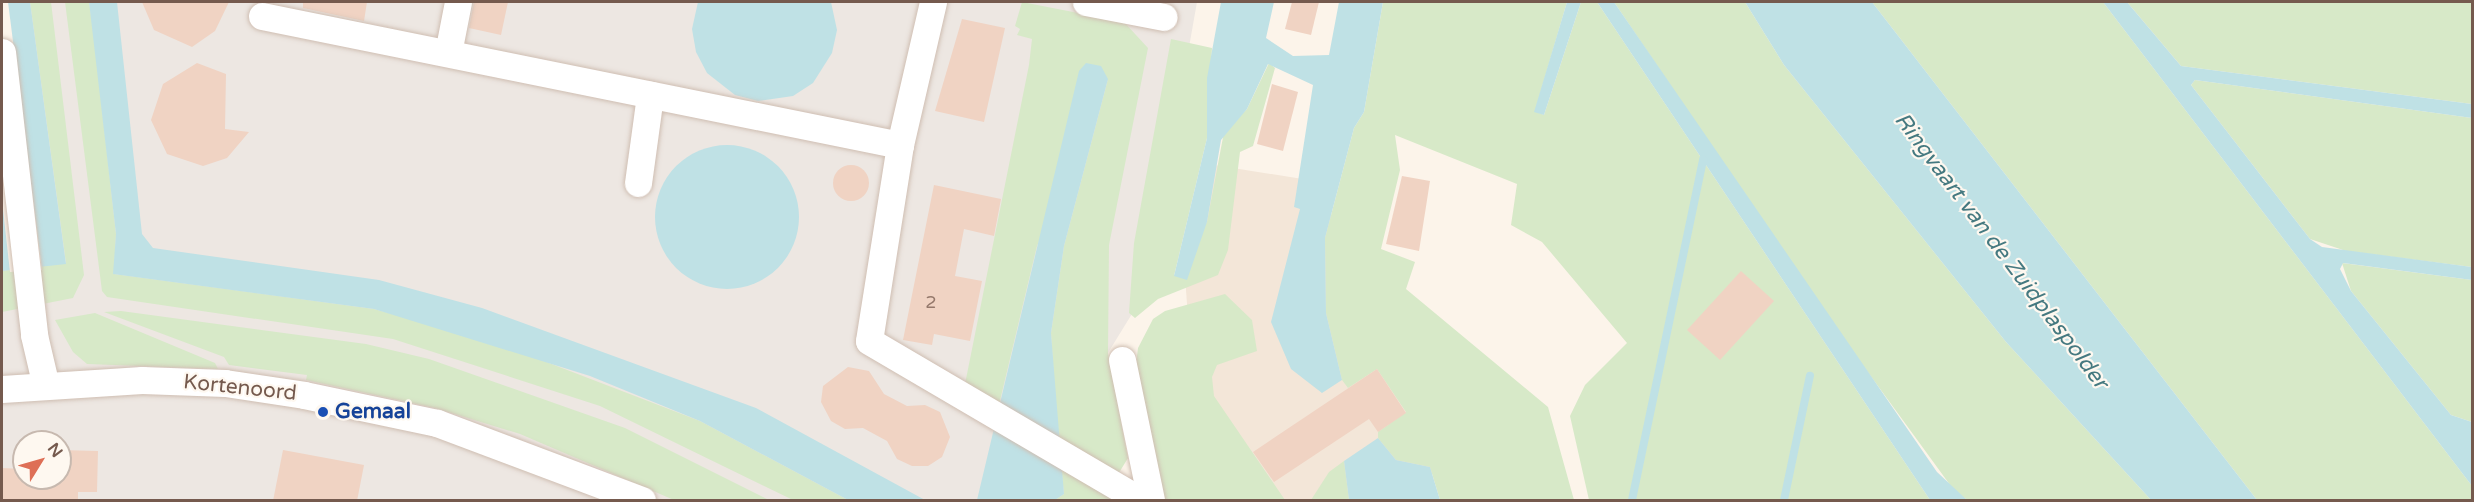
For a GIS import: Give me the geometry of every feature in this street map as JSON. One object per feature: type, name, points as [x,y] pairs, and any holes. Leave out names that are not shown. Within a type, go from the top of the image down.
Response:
[{"type":"street","points":[[448,53],[458,2]]},
{"type":"street","points":[[933,2],[900,146],[869,341],[992,416],[1140,501]]},
{"type":"street","points":[[1086,2],[1164,17]]},
{"type":"street","points":[[262,16],[900,146]]},
{"type":"street","points":[[2,52],[34,335],[45,382]]},
{"type":"street","points":[[638,183],[650,95]]},
{"type":"street","points":[[1122,360],[1151,501]]},
{"type":"street","name":"Kortenoord","points":[[2,389],[45,382],[225,383],[304,395],[437,423],[642,501]]},
{"type":"shaded area","points":[[2,2],[1197,2],[1146,291],[1095,374],[1119,500],[2,500]]},
{"type":"shaded area","points":[[1208,164],[1315,181],[1443,468],[1374,500],[1261,500],[1193,388],[1184,262]]},
{"type":"green space","points":[[30,2],[51,2],[84,275],[73,298],[2,312],[2,271],[66,263]]},
{"type":"green space","points":[[65,2],[89,2],[116,234],[114,274],[374,309],[494,342],[700,421],[848,500],[793,500],[600,406],[393,339],[107,297],[102,291]]},
{"type":"green space","points":[[1022,2],[1124,22],[1148,48],[1109,245],[1108,353],[1128,458],[1117,476],[1058,442],[1051,333],[1064,246],[1108,79],[1037,246],[998,409],[964,389],[1029,65],[1032,39],[1017,35],[1020,29],[1015,26]]},
{"type":"green space","points":[[1383,2],[1567,2],[1535,111],[1544,115],[1581,2],[1597,2],[1930,500],[1589,500],[1570,416],[1585,385],[1627,343],[1542,242],[1511,225],[1517,184],[1395,135],[1400,170],[1381,249],[1415,262],[1406,289],[1548,407],[1574,500],[1440,500],[1430,467],[1396,460],[1378,438],[1378,432],[1406,412],[1377,369],[1348,388],[1342,380],[1326,313],[1325,238],[1354,128],[1364,112]]},
{"type":"green space","points":[[1614,2],[1745,2],[1784,65],[2006,342],[2151,500],[1967,500],[1953,489],[1824,312]]},
{"type":"green space","points":[[1872,2],[2103,2],[2472,486],[2472,500],[2257,500]]},
{"type":"green space","points":[[2127,2],[2472,2],[2472,104],[2181,66]]},
{"type":"green space","points":[[1171,39],[1212,48],[1207,138],[1174,276],[1207,222],[1224,132],[1247,109],[1269,63],[1275,68],[1253,146],[1240,152],[1228,250],[1218,275],[1158,299],[1135,318],[1129,313],[1134,243]]},
{"type":"green space","points":[[2195,80],[2472,118],[2472,267],[2346,251],[2310,239],[2191,85]]},
{"type":"green space","points":[[2342,263],[2472,280],[2472,422],[2451,415],[2351,291]]},
{"type":"green space","points":[[1225,294],[1252,320],[1257,351],[1217,365],[1212,377],[1214,396],[1285,500],[1162,500],[1135,372],[1138,348],[1153,319],[1165,311]]},
{"type":"green space","points":[[121,311],[366,344],[429,359],[625,428],[769,500],[674,500],[520,434],[435,408],[306,380],[307,375],[229,365],[224,357],[104,312]]},
{"type":"green space","points":[[95,313],[215,363],[218,369],[87,364],[73,352],[55,320]]},
{"type":"green space","points":[[1344,461],[1349,500],[1311,500],[1329,472]]},
{"type":"green space","points":[[1061,465],[1120,500],[1055,500],[1064,494]]},
{"type":"water","points":[[2,2],[30,2],[66,264],[2,271]]},
{"type":"water","points":[[89,2],[117,2],[142,234],[153,248],[379,280],[482,308],[756,408],[925,500],[848,500],[700,421],[590,376],[374,309],[113,274],[116,234]]},
{"type":"water","points":[[698,2],[831,2],[837,30],[832,53],[813,83],[793,96],[758,101],[735,95],[707,73],[696,52],[692,29]]},
{"type":"water","points":[[1221,2],[1274,2],[1266,38],[1293,56],[1329,55],[1339,2],[1383,2],[1364,112],[1354,128],[1325,238],[1326,313],[1342,380],[1322,393],[1291,369],[1271,322],[1300,209],[1294,207],[1313,85],[1268,64],[1247,109],[1221,140],[1207,222],[1187,280],[1174,276],[1207,138],[1207,78]]},
{"type":"water","points":[[1567,2],[1581,2],[1544,115],[1534,112]]},
{"type":"water","points":[[1597,2],[1614,2],[1937,472],[1967,500],[1930,500]]},
{"type":"water","name":"Ringvaart van de Zuidplaspolder","points":[[1745,2],[1872,2],[2257,500],[2151,500],[2006,342],[1784,65]]},
{"type":"water","points":[[2103,2],[2127,2],[2181,66],[2472,104],[2472,118],[2195,80],[2191,85],[2310,239],[2322,247],[2472,267],[2472,280],[2343,263],[2340,269],[2351,291],[2451,415],[2472,422],[2472,486]]},
{"type":"water","points":[[1086,63],[1101,66],[1108,79],[1064,246],[1051,333],[1064,494],[1055,500],[977,500],[1079,71]]},
{"type":"water","points":[[727,145],[755,150],[778,166],[794,189],[799,217],[794,245],[778,268],[755,284],[727,289],[699,284],[676,268],[660,245],[655,217],[660,189],[676,166],[699,150]]},
{"type":"water","points":[[1378,438],[1396,460],[1430,467],[1440,500],[1349,500],[1344,461]]},
{"type":"pier","points":[[2,2],[8,2],[42,270],[10,272],[2,200]]},
{"type":"building","points":[[142,2],[229,2],[215,31],[192,47],[154,30]]},
{"type":"building","points":[[303,2],[367,2],[364,21],[303,8]]},
{"type":"building","points":[[474,2],[508,2],[501,35],[469,28]]},
{"type":"building","points":[[1292,2],[1319,2],[1311,35],[1285,29]]},
{"type":"building","points":[[962,19],[1005,28],[984,122],[935,111]]},
{"type":"building","points":[[197,63],[226,74],[225,129],[249,132],[227,158],[203,166],[167,154],[151,120],[163,84]]},
{"type":"building","points":[[1272,84],[1298,92],[1283,151],[1257,144]]},
{"type":"building","points":[[851,165],[863,171],[869,183],[863,195],[851,201],[839,195],[833,183],[839,171]]},
{"type":"building","points":[[1402,176],[1430,181],[1419,251],[1386,244]]},
{"type":"building","points":[[934,185],[1001,199],[994,236],[964,229],[955,276],[982,281],[970,341],[934,334],[932,345],[903,340]]},
{"type":"building","points":[[1741,271],[1774,301],[1720,360],[1687,330]]},
{"type":"building","points":[[848,367],[869,371],[884,394],[907,406],[925,405],[940,412],[950,437],[942,457],[928,466],[912,466],[897,459],[887,441],[863,428],[845,429],[831,421],[821,402],[823,386]]},
{"type":"building","points":[[1377,369],[1406,413],[1378,432],[1369,419],[1274,482],[1253,452]]},
{"type":"building","points":[[72,450],[98,451],[97,492],[78,492],[78,501],[2,501],[2,468],[12,468],[12,490],[72,490]]},
{"type":"building","points":[[283,450],[364,465],[357,501],[273,501]]},
{"type":"waterway","points":[[1632,500],[1703,159]]},
{"type":"waterway","points":[[1784,500],[1810,376]]},
{"type":"place","name":"Gemaal","points":[[323,412]]}]
